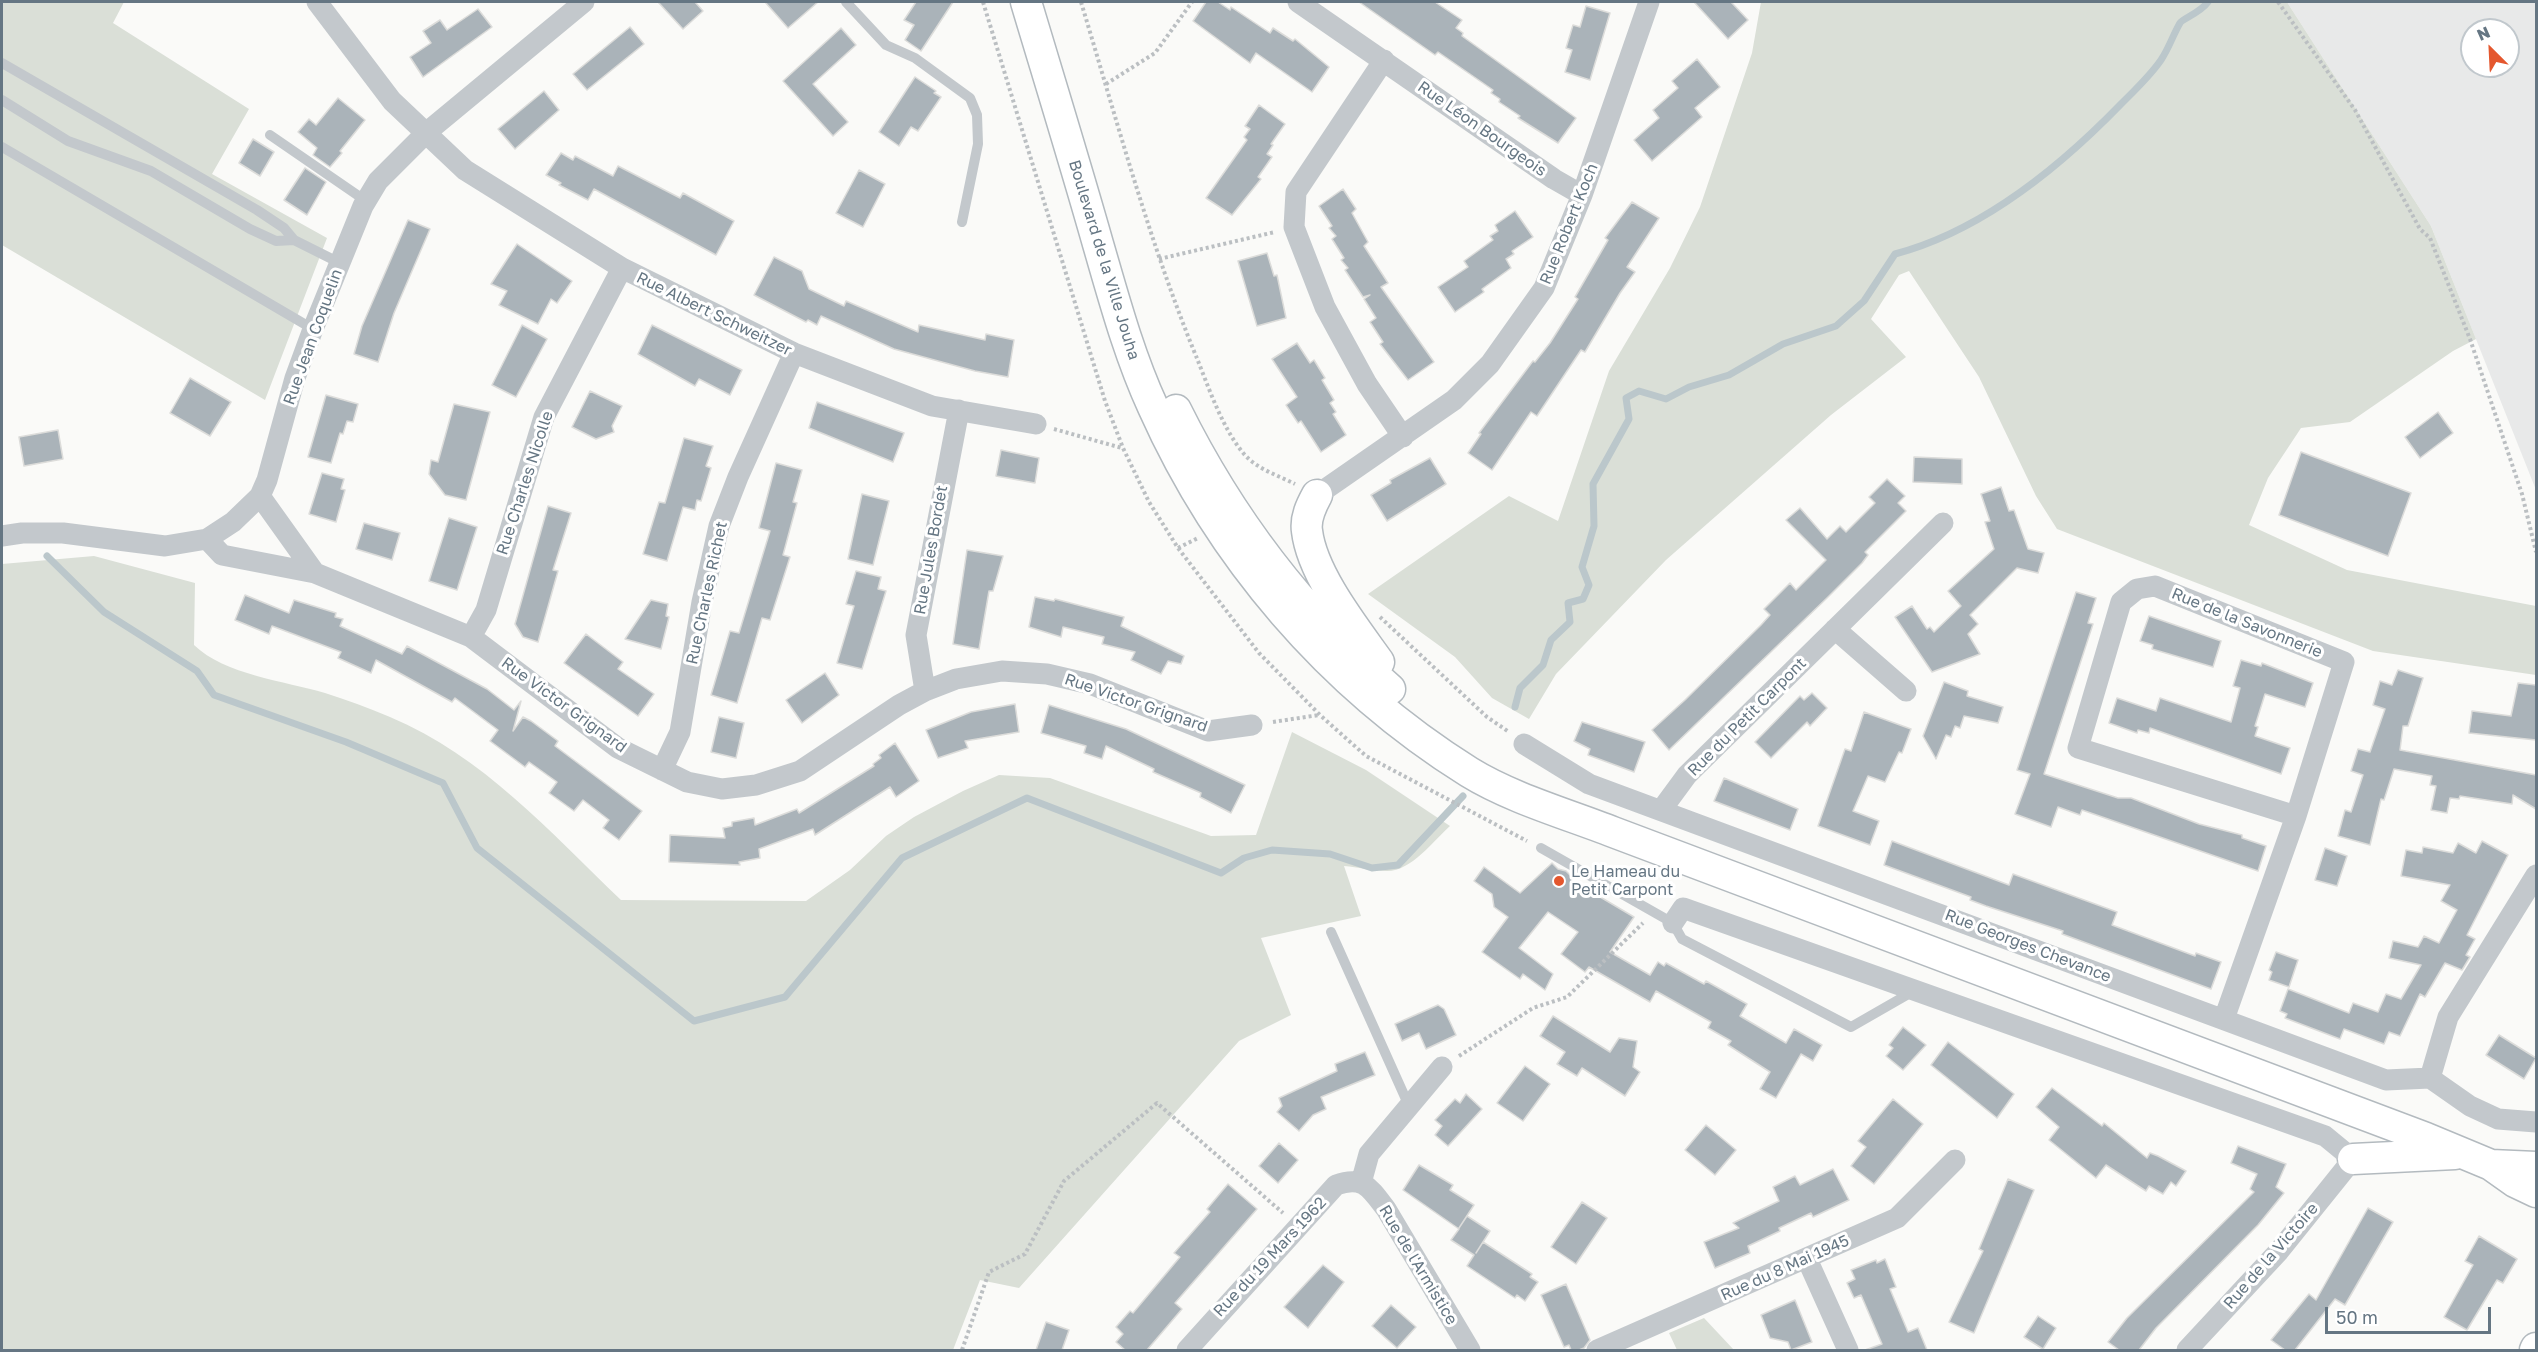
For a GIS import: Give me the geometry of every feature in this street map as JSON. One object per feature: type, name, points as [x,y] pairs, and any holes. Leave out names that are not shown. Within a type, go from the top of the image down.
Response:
[{"type":"main road","name":"Boulevard de la Ville Jouha","points":[[1026,2],[1119,316],[1152,406],[1193,489],[1255,580],[1345,677],[1394,720],[1490,772]]},
{"type":"main road","name":"Boulevard de la Ville Jouha","points":[[1037,2],[1133,300],[1170,398],[1217,485],[1277,572],[1360,663],[1490,772]]},
{"type":"main road","points":[[1317,495],[1309,510],[1306,530],[1317,567],[1408,704]]},
{"type":"main road","points":[[1490,772],[1551,808],[2464,1154],[2491,1165],[2515,1182],[2536,1192]]},
{"type":"main road","points":[[2353,1158],[2464,1154]]},
{"type":"main road","points":[[2491,1165],[2536,1167]]},
{"type":"street","name":"Rue Albert Schweitzer","points":[[317,2],[392,101],[427,132],[465,171],[622,268],[794,353],[932,406],[1036,424]]},
{"type":"street","name":"Rue Jean Coquelin","points":[[2,536],[22,533],[63,533],[165,546],[207,539],[233,522],[260,496],[267,480],[295,378],[313,329],[366,201],[378,181],[427,132],[584,2]]},
{"type":"street","name":"Rue Robert Koch","points":[[1317,495],[1454,400],[1490,364],[1544,288],[1582,195],[1649,2]]},
{"type":"street","name":"Rue Léon Bourgeois","points":[[1304,3],[1554,178],[1582,195]]},
{"type":"street","points":[[1384,60],[1296,192],[1294,227],[1325,307],[1367,384],[1403,437]]},
{"type":"street","name":"Rue Charles Nicolle","points":[[471,637],[486,610],[544,417],[622,268]]},
{"type":"street","name":"Rue Charles Richet","points":[[662,770],[680,732],[702,603],[719,526],[738,477],[794,353]]},
{"type":"street","name":"Rue Jules Bordet","points":[[925,691],[916,635],[959,410]]},
{"type":"street","points":[[260,496],[315,573]]},
{"type":"street","name":"Rue du Petit Carpont","points":[[1662,809],[1688,775],[1943,523]]},
{"type":"street","name":"Rue Victor Grignard","points":[[207,539],[222,555],[315,573],[471,637],[618,748],[687,782],[722,789],[756,785],[800,771],[899,705],[925,691],[956,679],[1002,671],[1047,674],[1089,684],[1208,731],[1252,725]]},
{"type":"street","name":"Rue de la Savonnerie","points":[[2224,1019],[2296,816],[2344,662],[2155,586],[2137,589],[2121,603],[2078,748],[2296,816]]},
{"type":"street","points":[[1835,629],[1906,691]]},
{"type":"street","name":"Rue Georges Chevance","points":[[1524,744],[1589,784],[1662,809],[2386,1080],[2430,1078]]},
{"type":"street","points":[[2536,875],[2448,1017],[2430,1078],[2470,1106],[2498,1119],[2536,1122]]},
{"type":"street","points":[[1673,923],[1683,908],[1912,992],[2325,1136],[2353,1158]]},
{"type":"street","points":[[1361,1183],[1369,1154],[1442,1067]]},
{"type":"street","name":"Rue de la Victoire","points":[[2187,1350],[2279,1251],[2353,1158]]},
{"type":"street","name":"Rue du 8 Mai 1945","points":[[1597,1350],[1897,1218],[1955,1160]]},
{"type":"street","name":"Rue du 19 Mars 1962","points":[[1187,1350],[1336,1185],[1349,1180],[1361,1183]]},
{"type":"street","name":"Rue de l'Armistice","points":[[1361,1183],[1371,1189],[1386,1209],[1470,1350]]},
{"type":"street","points":[[1807,1258],[1848,1350]]},
{"type":"lane","points":[[846,2],[886,45],[915,58],[970,98],[977,115],[978,144],[962,222]]},
{"type":"lane","points":[[2,63],[257,210],[284,228],[294,240],[340,263]]},
{"type":"lane","points":[[2,100],[68,141],[151,171],[249,229],[276,242],[294,240]]},
{"type":"lane","points":[[270,135],[366,201]]},
{"type":"lane","points":[[2,147],[313,329]]},
{"type":"lane","points":[[1542,848],[1673,923],[1682,939],[1851,1027],[1912,992]]},
{"type":"lane","points":[[1331,932],[1409,1106]]},
{"type":"path","points":[[1081,2],[1159,259],[1225,423],[1244,453],[1258,467],[1317,495]]},
{"type":"path","points":[[1106,84],[1155,53],[1192,2]]},
{"type":"path","points":[[2278,2],[2355,110],[2420,229],[2430,238],[2470,339],[2522,494],[2536,552]]},
{"type":"path","points":[[1159,259],[1294,227]]},
{"type":"path","points":[[1036,424],[1123,448]]},
{"type":"path","points":[[1178,548],[1203,536]]},
{"type":"path","points":[[1372,609],[1488,717],[1524,744]]},
{"type":"path","points":[[1252,725],[1320,715]]},
{"type":"path","points":[[1445,797],[1542,848]]},
{"type":"path","points":[[1442,1067],[1533,1008],[1567,997],[1654,912]]},
{"type":"path","points":[[962,1350],[989,1272],[1025,1254],[1064,1180],[1157,1103],[1298,1227]]},
{"type":"shaded area","points":[[2,2],[124,2],[113,23],[249,109],[212,174],[327,238],[265,400],[2,245]]},
{"type":"shaded area","points":[[1761,2],[2287,2],[2431,226],[2476,339],[2453,351],[2350,422],[2301,428],[2268,478],[2249,525],[2347,570],[2536,606],[2536,675],[2373,651],[2057,529],[2036,496],[1979,377],[1909,271],[1899,275],[1871,319],[1906,357],[1831,415],[1666,560],[1556,674],[1529,719],[1492,698],[1455,657],[1368,594],[1509,496],[1558,521],[1609,371],[1670,268],[1700,207],[1752,53]]},
{"type":"shaded area","points":[[2287,2],[2536,2],[2536,490],[2431,226]]},
{"type":"shaded area","points":[[94,556],[195,583],[194,645],[207,655],[256,676],[325,693],[366,707],[424,733],[455,752],[485,774],[541,822],[621,900],[806,901],[850,870],[886,836],[914,817],[999,775],[1050,778],[1211,836],[1256,835],[1292,732],[1366,770],[1450,826],[1413,861],[1395,870],[1381,871],[1344,866],[1361,916],[1261,938],[1291,1015],[1239,1041],[1019,1288],[980,1280],[953,1350],[2,1350],[2,564]]},
{"type":"shaded area","points":[[1704,1318],[1734,1350],[1677,1350],[1669,1333]]},
{"type":"building","points":[[658,2],[695,2],[703,11],[683,29]]},
{"type":"building","points":[[765,2],[818,2],[788,28]]},
{"type":"building","points":[[916,2],[953,2],[921,51],[905,40],[914,25],[904,20]]},
{"type":"building","points":[[1206,2],[1218,2],[1230,10],[1231,7],[1270,33],[1273,28],[1293,41],[1295,39],[1329,67],[1312,92],[1256,53],[1250,63],[1193,21]]},
{"type":"building","points":[[1359,2],[1435,2],[1462,20],[1456,28],[1463,33],[1462,36],[1576,118],[1558,143],[1518,118],[1520,116],[1499,102],[1500,99],[1491,93],[1493,90],[1438,52],[1435,55]]},
{"type":"building","points":[[1694,2],[1731,2],[1748,20],[1728,39]]},
{"type":"building","points":[[1586,6],[1610,13],[1590,80],[1565,72],[1572,50],[1566,48],[1573,25],[1580,27]]},
{"type":"building","points":[[478,9],[492,27],[423,77],[410,57],[431,43],[423,31],[440,20],[447,30]]},
{"type":"building","points":[[630,27],[644,44],[587,90],[573,74]]},
{"type":"building","points":[[841,28],[856,45],[813,84],[848,122],[833,136],[783,81]]},
{"type":"building","points":[[1697,59],[1720,87],[1695,108],[1702,117],[1652,161],[1634,140],[1659,118],[1653,110],[1678,88],[1672,81]]},
{"type":"building","points":[[915,77],[941,97],[918,131],[911,127],[899,146],[879,132]]},
{"type":"building","points":[[544,91],[559,110],[515,149],[498,129]]},
{"type":"building","points":[[338,98],[365,120],[330,167],[313,155],[317,148],[298,132],[309,119],[316,125]]},
{"type":"building","points":[[1259,105],[1285,124],[1271,144],[1273,145],[1267,154],[1272,157],[1258,177],[1261,179],[1232,215],[1206,198],[1247,140],[1244,137],[1250,129],[1245,126]]},
{"type":"building","points":[[253,139],[274,152],[260,176],[239,163]]},
{"type":"building","points":[[561,153],[573,160],[575,156],[613,176],[618,166],[680,198],[683,193],[734,221],[716,255],[594,189],[588,200],[559,185],[561,183],[546,175]]},
{"type":"building","points":[[305,168],[326,182],[307,215],[284,200]]},
{"type":"building","points":[[859,170],[885,184],[863,227],[836,213]]},
{"type":"building","points":[[1343,189],[1356,209],[1352,213],[1368,242],[1364,246],[1388,283],[1381,287],[1434,362],[1408,380],[1380,344],[1383,342],[1370,322],[1376,318],[1364,299],[1370,295],[1363,297],[1345,270],[1348,268],[1341,260],[1344,258],[1332,239],[1336,236],[1329,228],[1332,226],[1319,206]]},
{"type":"building","points":[[1632,202],[1659,218],[1627,267],[1635,272],[1585,352],[1581,350],[1537,416],[1531,412],[1492,470],[1468,453],[1481,434],[1479,433],[1533,361],[1535,362],[1550,343],[1578,299],[1575,297],[1608,240],[1605,238]]},
{"type":"building","points":[[1515,211],[1533,237],[1512,251],[1514,254],[1506,259],[1511,268],[1482,289],[1484,292],[1455,312],[1438,287],[1468,267],[1464,261],[1493,240],[1490,236],[1498,231],[1495,225]]},
{"type":"building","points":[[408,220],[430,229],[394,313],[378,362],[354,354],[362,326]]},
{"type":"building","points":[[517,244],[572,281],[557,303],[551,299],[538,324],[499,305],[507,291],[491,284]]},
{"type":"building","points":[[1267,253],[1274,276],[1277,275],[1286,318],[1257,326],[1238,261]]},
{"type":"building","points":[[774,257],[802,271],[809,289],[844,306],[846,301],[918,332],[919,325],[985,340],[986,334],[1014,340],[1008,377],[975,371],[894,349],[821,316],[817,325],[808,320],[806,322],[754,295]]},
{"type":"building","points":[[522,325],[547,339],[516,397],[492,385]]},
{"type":"building","points":[[652,325],[742,370],[730,395],[699,379],[695,386],[638,354]]},
{"type":"building","points":[[1297,343],[1310,363],[1314,360],[1325,378],[1322,380],[1334,400],[1330,403],[1336,412],[1333,414],[1346,435],[1321,452],[1301,421],[1298,423],[1286,405],[1297,397],[1272,359]]},
{"type":"building","points":[[190,378],[231,402],[210,436],[170,413]]},
{"type":"building","points":[[590,391],[622,406],[612,426],[614,432],[596,439],[572,427]]},
{"type":"building","points":[[326,395],[358,404],[353,422],[347,421],[343,434],[340,433],[331,463],[308,457]]},
{"type":"building","points":[[817,402],[904,433],[893,462],[809,428]]},
{"type":"building","points":[[454,404],[490,412],[466,500],[445,495],[429,474],[431,460],[438,462]]},
{"type":"building","points":[[2438,412],[2453,433],[2420,458],[2405,437]]},
{"type":"building","points":[[58,430],[63,459],[24,466],[19,437]]},
{"type":"building","points":[[684,438],[713,446],[706,466],[711,468],[701,501],[697,500],[695,510],[683,507],[667,561],[643,554],[659,502],[665,503]]},
{"type":"building","points":[[1001,450],[1039,458],[1035,483],[996,476]]},
{"type":"building","points":[[2301,452],[2411,493],[2388,556],[2279,515]]},
{"type":"building","points":[[1914,457],[1962,459],[1962,484],[1913,482]]},
{"type":"building","points":[[1430,458],[1446,484],[1387,521],[1371,495],[1391,483],[1390,480]]},
{"type":"building","points":[[776,463],[802,470],[793,502],[797,503],[783,555],[790,557],[770,620],[762,618],[737,703],[711,695],[730,631],[739,633],[770,531],[759,528]]},
{"type":"building","points":[[322,473],[344,479],[341,489],[345,490],[336,522],[309,514]]},
{"type":"building","points":[[1887,479],[1905,496],[1898,503],[1906,511],[1865,552],[1868,555],[1862,563],[1669,750],[1652,730],[1761,625],[1770,615],[1764,609],[1790,583],[1796,590],[1826,560],[1786,520],[1800,508],[1827,539],[1840,526],[1846,532],[1875,503],[1869,497]]},
{"type":"building","points":[[2001,487],[2009,511],[2014,510],[2028,549],[2044,553],[2038,573],[2017,568],[1970,615],[1978,624],[1968,634],[1980,654],[1932,672],[1895,617],[1912,606],[1927,629],[1930,627],[1934,632],[1961,606],[1948,591],[1994,549],[1985,522],[1990,521],[1981,494]]},
{"type":"building","points":[[862,494],[889,501],[873,565],[848,559]]},
{"type":"building","points":[[548,506],[571,513],[553,570],[558,571],[538,642],[523,637],[515,624]]},
{"type":"building","points":[[449,518],[477,527],[457,590],[429,581]]},
{"type":"building","points":[[364,523],[400,533],[392,560],[356,549]]},
{"type":"building","points":[[967,550],[1003,556],[993,591],[989,591],[979,649],[953,644]]},
{"type":"building","points":[[856,571],[881,577],[878,589],[886,591],[862,669],[837,663],[854,606],[846,604]]},
{"type":"building","points":[[2076,592],[2096,598],[2088,623],[2093,624],[2044,774],[2118,798],[2131,798],[2199,824],[2242,835],[2242,838],[2266,846],[2258,871],[2082,810],[2080,815],[2058,807],[2051,827],[2015,814],[2030,774],[2017,770]]},
{"type":"building","points":[[245,595],[289,613],[294,600],[336,613],[335,617],[343,619],[340,626],[402,654],[407,646],[487,689],[514,710],[521,701],[513,731],[523,717],[531,721],[558,741],[555,746],[642,811],[619,840],[603,828],[609,820],[583,800],[574,811],[549,793],[557,782],[529,762],[525,767],[490,741],[498,730],[455,698],[452,702],[376,660],[371,673],[338,658],[341,652],[272,626],[269,634],[235,620]]},
{"type":"building","points":[[1035,597],[1054,601],[1055,599],[1124,617],[1121,626],[1184,656],[1181,664],[1168,661],[1161,674],[1131,660],[1135,652],[1102,644],[1104,637],[1063,627],[1061,637],[1029,627]]},
{"type":"building","points":[[651,600],[668,604],[666,616],[669,617],[661,649],[625,639]]},
{"type":"building","points":[[2149,616],[2221,641],[2213,667],[2152,649],[2153,645],[2140,641]]},
{"type":"building","points":[[586,634],[623,662],[618,669],[654,694],[638,716],[564,663]]},
{"type":"building","points":[[2241,660],[2261,666],[2262,663],[2313,683],[2305,707],[2265,694],[2255,726],[2258,727],[2255,736],[2290,748],[2281,774],[2150,728],[2149,733],[2138,730],[2137,733],[2109,723],[2117,698],[2156,711],[2160,698],[2231,722],[2240,688],[2233,686]]},
{"type":"building","points":[[2398,670],[2423,678],[2408,726],[2403,726],[2400,750],[2536,775],[2536,809],[2513,795],[2512,804],[2460,796],[2459,799],[2450,798],[2447,813],[2431,810],[2436,786],[2430,785],[2432,776],[2394,769],[2384,800],[2381,799],[2370,845],[2338,836],[2345,810],[2351,812],[2363,775],[2351,771],[2358,749],[2370,752],[2385,709],[2373,705],[2380,681],[2392,685]]},
{"type":"building","points":[[825,673],[839,695],[802,723],[786,700]]},
{"type":"building","points":[[1944,682],[1968,691],[1967,696],[2003,707],[1998,723],[1964,716],[1960,728],[1955,726],[1951,737],[1946,735],[1936,759],[1923,736]]},
{"type":"building","points":[[2518,683],[2536,685],[2536,740],[2469,733],[2472,711],[2511,716]]},
{"type":"building","points":[[1812,693],[1827,708],[1810,726],[1807,722],[1771,758],[1755,742],[1800,696],[1804,700]]},
{"type":"building","points":[[1015,704],[1019,732],[965,741],[968,748],[938,758],[926,730],[971,712]]},
{"type":"building","points":[[1049,705],[1126,729],[1245,785],[1231,813],[1200,797],[1201,793],[1153,772],[1154,769],[1106,746],[1102,759],[1084,753],[1086,746],[1041,733]]},
{"type":"building","points":[[1864,712],[1911,729],[1902,753],[1899,752],[1885,782],[1868,776],[1853,811],[1879,821],[1870,845],[1818,826],[1845,749],[1851,751]]},
{"type":"building","points":[[719,717],[744,723],[736,758],[711,752]]},
{"type":"building","points":[[1582,722],[1645,742],[1634,772],[1588,755],[1590,749],[1574,741]]},
{"type":"building","points":[[895,743],[919,781],[896,797],[890,787],[815,835],[813,829],[759,849],[760,858],[739,862],[740,865],[669,862],[670,835],[725,838],[723,828],[732,826],[732,822],[754,818],[755,825],[797,809],[799,813],[874,766],[873,764],[881,758],[879,755]]},
{"type":"building","points":[[1724,778],[1798,809],[1790,830],[1714,801]]},
{"type":"building","points":[[1892,841],[2009,885],[2013,874],[2117,912],[2112,925],[2195,956],[2196,953],[2221,962],[2211,989],[2062,934],[2063,931],[1970,900],[1971,897],[1884,865]]},
{"type":"building","points":[[2482,841],[2508,855],[2467,935],[2475,939],[2466,955],[2470,957],[2462,970],[2445,963],[2425,997],[2420,994],[2400,1036],[2389,1032],[2384,1044],[2344,1029],[2340,1039],[2285,1018],[2287,1014],[2280,1011],[2288,989],[2349,1013],[2353,1003],[2378,1012],[2386,994],[2401,999],[2421,965],[2389,958],[2393,941],[2418,947],[2424,936],[2439,943],[2457,910],[2441,901],[2450,885],[2401,876],[2406,850],[2422,853],[2423,847],[2453,853],[2458,843],[2476,853]]},
{"type":"building","points":[[2325,848],[2347,856],[2337,886],[2315,880]]},
{"type":"building","points":[[1552,863],[1558,869],[1566,871],[1580,885],[1634,917],[1610,952],[1650,975],[1658,962],[1664,966],[1666,963],[1704,984],[1706,981],[1747,1004],[1740,1016],[1786,1043],[1794,1029],[1822,1045],[1813,1061],[1801,1054],[1776,1098],[1760,1089],[1770,1072],[1728,1045],[1731,1041],[1708,1028],[1711,1022],[1656,991],[1650,1002],[1589,967],[1585,972],[1561,954],[1578,932],[1548,912],[1519,948],[1553,974],[1545,990],[1523,974],[1520,979],[1482,952],[1508,917],[1494,907],[1492,894],[1474,881],[1484,867],[1520,893]]},
{"type":"building","points":[[2276,952],[2298,960],[2289,987],[2269,980],[2272,972],[2269,970]]},
{"type":"building","points":[[1438,1005],[1444,1009],[1456,1035],[1426,1049],[1419,1033],[1402,1041],[1395,1024]]},
{"type":"building","points":[[1553,1016],[1610,1052],[1619,1038],[1637,1041],[1633,1067],[1640,1072],[1625,1096],[1582,1068],[1577,1076],[1557,1064],[1565,1052],[1540,1036]]},
{"type":"building","points":[[1903,1027],[1926,1045],[1903,1070],[1886,1056],[1893,1048],[1889,1045]]},
{"type":"building","points":[[2499,1035],[2536,1058],[2524,1079],[2486,1055]]},
{"type":"building","points":[[1948,1042],[2014,1094],[1997,1118],[1931,1065]]},
{"type":"building","points":[[1365,1052],[1375,1075],[1321,1097],[1326,1109],[1313,1115],[1299,1131],[1277,1112],[1282,1106],[1279,1098],[1337,1071],[1335,1064]]},
{"type":"building","points":[[1525,1066],[1550,1084],[1523,1121],[1497,1103]]},
{"type":"building","points":[[2052,1088],[2102,1126],[2104,1123],[2147,1158],[2150,1153],[2186,1171],[2176,1186],[2171,1182],[2163,1194],[2149,1186],[2146,1191],[2106,1165],[2096,1178],[2049,1140],[2059,1127],[2036,1107]]},
{"type":"building","points":[[1466,1094],[1482,1109],[1448,1146],[1435,1135],[1442,1126],[1435,1120],[1455,1099],[1460,1103]]},
{"type":"building","points":[[1893,1099],[1923,1124],[1874,1184],[1851,1166],[1866,1147],[1858,1141]]},
{"type":"building","points":[[1706,1125],[1736,1150],[1715,1175],[1685,1150]]},
{"type":"building","points":[[1279,1143],[1298,1160],[1278,1183],[1259,1166]]},
{"type":"building","points":[[2238,1146],[2286,1164],[2276,1187],[2284,1193],[2258,1225],[2156,1328],[2139,1350],[2119,1350],[2108,1342],[2127,1318],[2254,1192],[2250,1189],[2257,1174],[2231,1163]]},
{"type":"building","points":[[1419,1165],[1453,1185],[1450,1190],[1474,1205],[1459,1228],[1467,1216],[1490,1231],[1483,1242],[1532,1274],[1530,1277],[1538,1282],[1525,1301],[1517,1295],[1515,1298],[1467,1266],[1474,1255],[1451,1240],[1459,1229],[1403,1190]]},
{"type":"building","points":[[1833,1169],[1849,1200],[1813,1217],[1811,1213],[1779,1228],[1780,1231],[1748,1246],[1750,1253],[1715,1268],[1704,1242],[1739,1228],[1733,1223],[1779,1201],[1773,1187],[1795,1176],[1800,1185]]},
{"type":"building","points":[[2008,1179],[2034,1190],[1974,1333],[1949,1322],[1983,1251],[1979,1249]]},
{"type":"building","points":[[1228,1184],[1257,1209],[1175,1303],[1182,1309],[1147,1350],[1125,1350],[1116,1342],[1123,1334],[1116,1327],[1130,1311],[1133,1313],[1180,1257],[1174,1253],[1210,1212],[1207,1209]]},
{"type":"building","points":[[1582,1202],[1607,1218],[1576,1264],[1551,1247]]},
{"type":"building","points":[[2368,1208],[2393,1222],[2345,1305],[2335,1299],[2295,1350],[2285,1350],[2271,1340],[2309,1294],[2316,1300]]},
{"type":"building","points":[[2479,1236],[2517,1259],[2503,1283],[2497,1280],[2467,1330],[2444,1317],[2473,1265],[2465,1261]]},
{"type":"building","points":[[1885,1259],[1896,1287],[1890,1289],[1908,1332],[1918,1328],[1927,1350],[1865,1350],[1882,1344],[1861,1295],[1854,1298],[1847,1283],[1855,1279],[1851,1270],[1876,1260],[1877,1263]]},
{"type":"building","points":[[1323,1265],[1344,1282],[1308,1328],[1284,1307]]},
{"type":"building","points":[[1566,1284],[1590,1340],[1584,1348],[1579,1350],[1571,1350],[1569,1345],[1564,1347],[1541,1295]]},
{"type":"building","points":[[1795,1300],[1812,1342],[1791,1350],[1788,1342],[1770,1338],[1761,1315]]},
{"type":"building","points":[[1391,1305],[1416,1327],[1397,1348],[1372,1326]]},
{"type":"building","points":[[2038,1316],[2056,1328],[2043,1349],[2024,1337]]},
{"type":"building","points":[[1046,1322],[1069,1330],[1062,1350],[1036,1350]]},
{"type":"waterway","points":[[1515,707],[1520,688],[1543,665],[1551,640],[1570,622],[1568,603],[1583,599],[1589,585],[1582,567],[1594,526],[1593,484],[1629,419],[1626,398],[1639,391],[1666,399],[1689,387],[1729,375],[1783,344],[1836,326],[1864,301],[1895,254],[1927,244],[1988,213],[2045,174],[2072,151],[2152,72],[2164,55],[2181,21],[2208,2]]},
{"type":"waterway","points":[[47,556],[104,612],[197,671],[214,695],[346,742],[443,783],[477,848],[694,1021],[785,997],[902,858],[1027,798],[1221,873],[1244,858],[1272,850],[1330,854],[1372,868],[1398,865],[1463,796]]},
{"type":"place","name":"Le Hameau du Petit Carpont","points":[[1559,881]]}]
